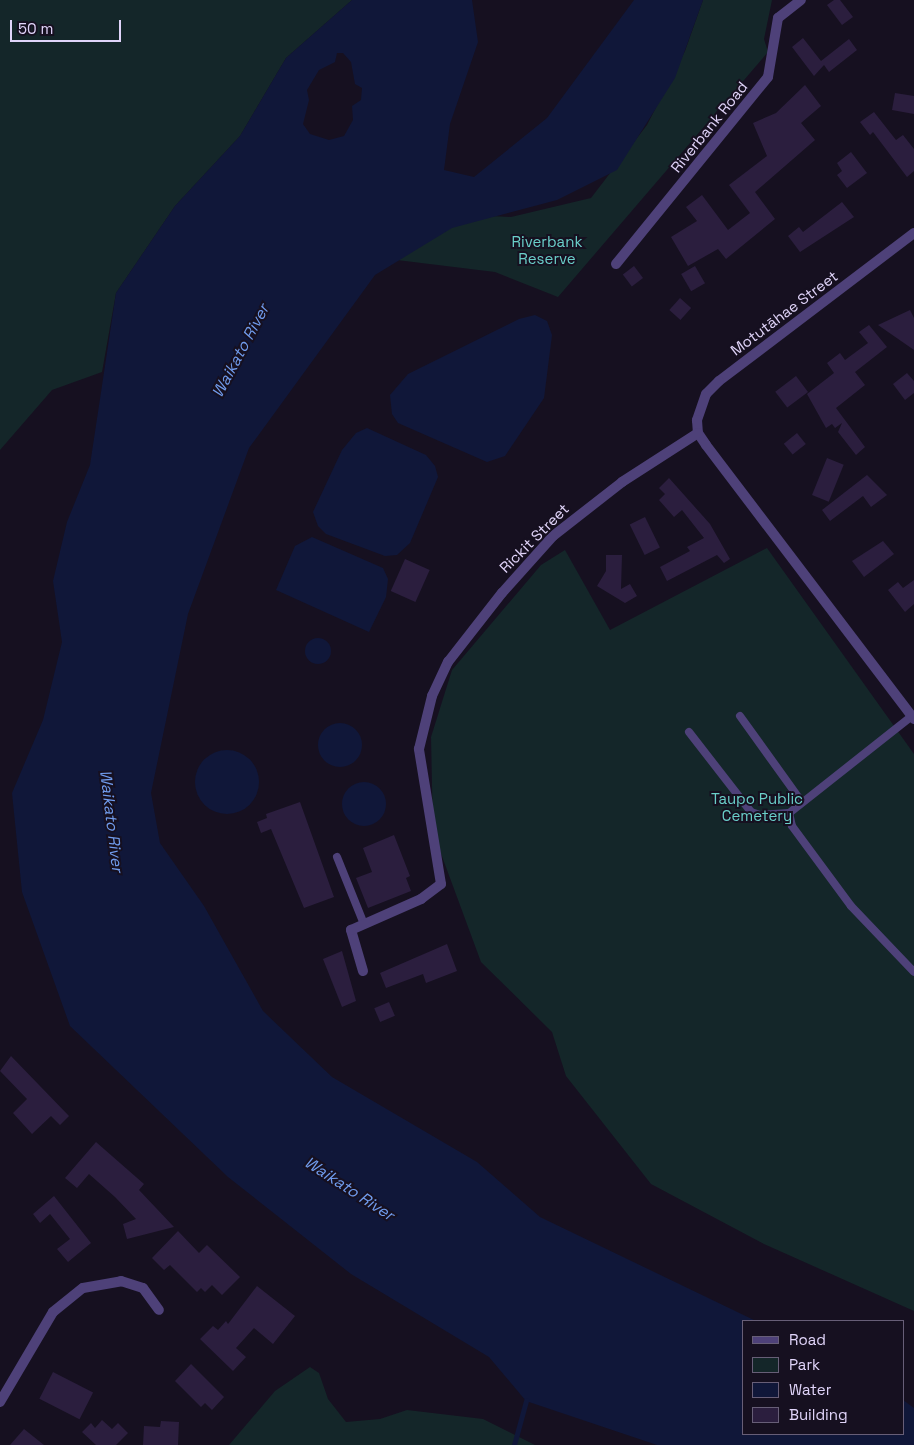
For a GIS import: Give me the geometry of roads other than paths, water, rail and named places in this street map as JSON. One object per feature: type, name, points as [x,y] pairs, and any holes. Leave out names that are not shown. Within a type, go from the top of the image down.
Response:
[{"type":"street","name":"Riverbank Road","points":[[616,264],[768,77],[778,18],[800,0]]},
{"type":"street","name":"Motutāhae Street","points":[[698,433],[700,406],[719,381],[914,234]]},
{"type":"street","points":[[698,433],[913,718]]},
{"type":"street","name":"Rickit Street","points":[[364,924],[420,899],[441,884],[419,748],[432,696],[448,662],[502,593],[553,536],[622,482],[698,433]]},
{"type":"street","points":[[363,971],[351,930],[364,924]]},
{"type":"street","points":[[0,1402],[52,1312],[83,1288],[121,1281],[143,1288],[159,1310]]},
{"type":"lane","points":[[740,716],[801,801]]},
{"type":"lane","points":[[689,732],[751,812],[760,815],[789,813],[801,801],[913,718]]},
{"type":"lane","points":[[789,813],[792,826],[851,906],[914,972]]},
{"type":"lane","points":[[336,857],[364,924]]},
{"type":"water","name":"Waikato River","points":[[352,0],[472,0],[478,42],[450,124],[444,170],[474,177],[547,118],[634,0],[703,0],[675,78],[617,170],[557,200],[452,228],[375,275],[249,448],[188,614],[151,793],[160,843],[204,906],[263,1011],[332,1077],[477,1162],[540,1217],[754,1320],[742,1320],[742,1435],[904,1435],[904,1401],[914,1408],[914,1445],[657,1445],[526,1401],[489,1357],[351,1274],[228,1177],[70,1026],[22,892],[12,793],[43,720],[62,642],[53,581],[67,522],[90,465],[116,293],[175,206],[240,136],[286,58]],"holes":[[[337,53],[343,53],[351,62],[355,84],[362,88],[361,100],[352,106],[353,120],[344,136],[329,140],[310,134],[303,124],[309,100],[307,90],[319,70],[335,62]]]},
{"type":"water","points":[[535,315],[547,321],[552,335],[544,398],[505,456],[487,462],[398,423],[392,414],[390,395],[408,374],[519,319]]},
{"type":"water","points":[[367,428],[426,455],[435,466],[438,477],[410,543],[397,555],[385,556],[326,534],[318,526],[313,512],[342,450],[356,433]]},
{"type":"water","points":[[312,537],[383,568],[388,579],[386,597],[369,632],[276,590],[295,546]]},
{"type":"water","points":[[318,638],[327,642],[331,651],[327,660],[318,664],[309,660],[305,651],[309,642]]},
{"type":"water","points":[[344,723],[356,729],[361,736],[361,754],[356,761],[349,766],[336,767],[328,764],[321,757],[318,741],[321,733],[328,726]]},
{"type":"water","points":[[227,750],[245,756],[253,764],[259,782],[253,800],[245,808],[227,814],[209,808],[201,800],[195,782],[201,764],[209,756]]},
{"type":"water","points":[[368,782],[380,788],[385,795],[385,813],[380,820],[373,825],[360,826],[352,823],[345,816],[342,800],[345,792],[352,785]]},
{"type":"waterway","points":[[514,1445],[526,1401]]},
{"type":"park label","name":"Riverbank Reserve","points":[[547,250]]},
{"type":"park label","name":"Taupo Public Cemetery","points":[[757,806]]}]
